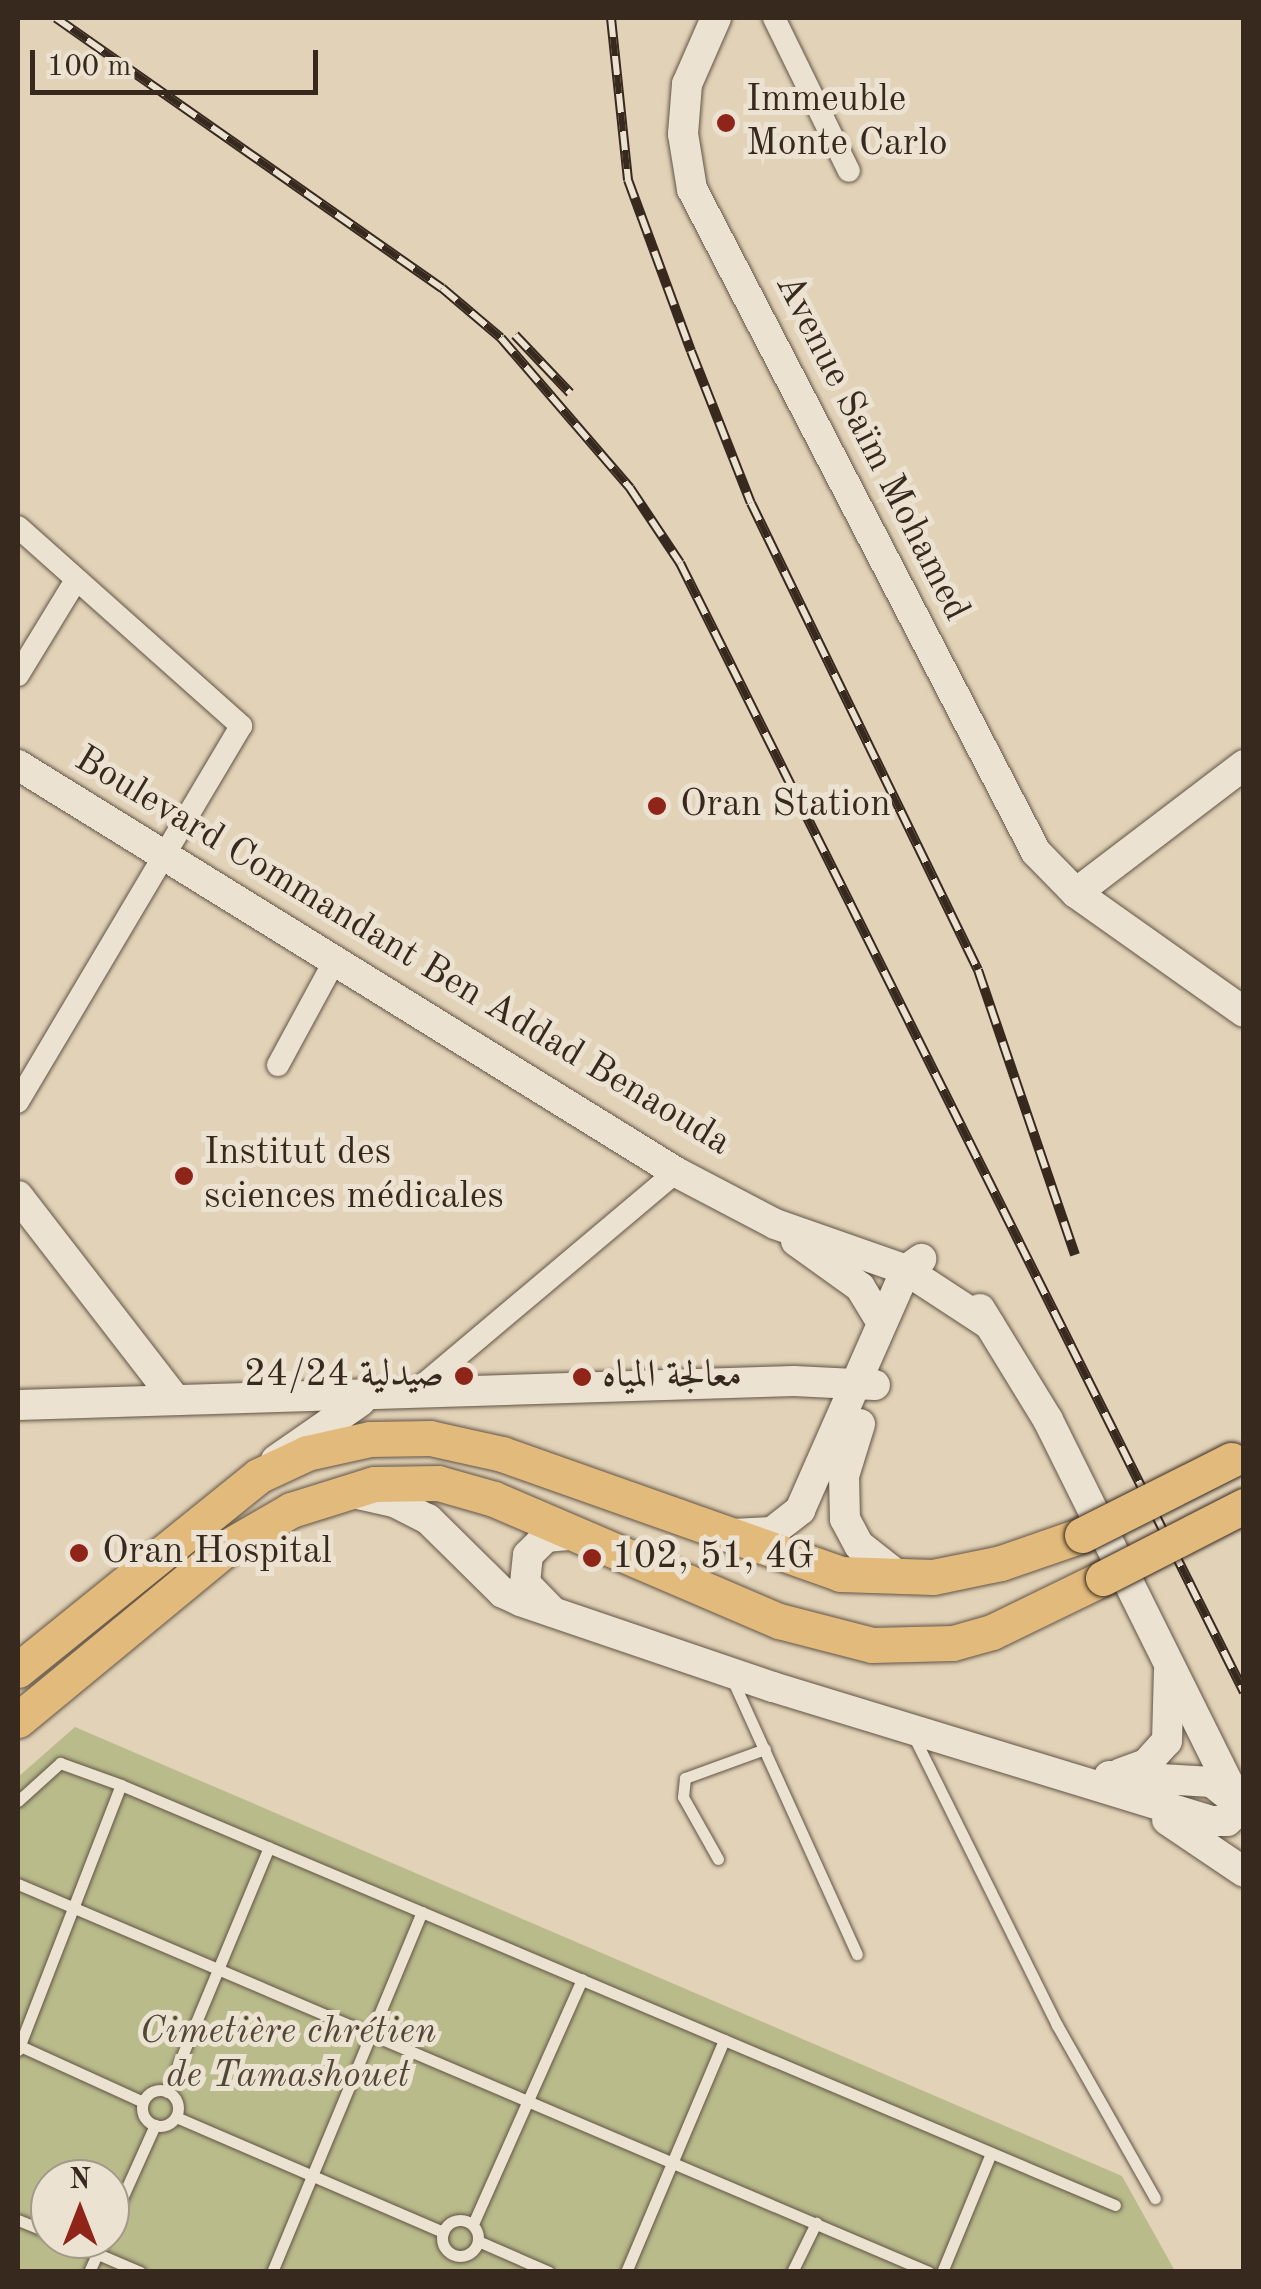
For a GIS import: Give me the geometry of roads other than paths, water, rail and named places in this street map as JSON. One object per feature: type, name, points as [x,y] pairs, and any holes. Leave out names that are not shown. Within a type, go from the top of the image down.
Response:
[{"type":"main road","points":[[18,1670],[258,1476],[332,1446],[430,1438],[502,1454],[702,1530],[840,1574],[902,1579],[1001,1563],[1082,1535],[1237,1458]]},
{"type":"main road","points":[[18,1720],[229,1546],[291,1510],[342,1491],[438,1483],[579,1534],[780,1621],[872,1645],[913,1648],[979,1636],[1244,1506]]},
{"type":"street","name":"Avenue Saïm Mohamed","points":[[716,18],[687,84],[684,134],[692,188],[1036,852],[1076,893],[1244,1012]]},
{"type":"street","points":[[774,18],[850,170]]},
{"type":"street","points":[[18,527],[241,726],[18,1102]]},
{"type":"street","points":[[18,675],[76,580]]},
{"type":"street","name":"Boulevard Commandant Ben Addad Benaouda","points":[[18,765],[676,1172],[788,1229],[916,1269]]},
{"type":"street","points":[[1076,893],[1244,766]]},
{"type":"street","points":[[278,1065],[334,962]]},
{"type":"street","points":[[411,1394],[676,1172]]},
{"type":"street","points":[[18,1196],[133,1350],[174,1398]]},
{"type":"street","name":"Boulevard Commandant Ben Addad Benaouda","points":[[746,1205],[780,1208],[916,1269],[990,1325],[1048,1420],[1164,1645],[1241,1810]]},
{"type":"street","points":[[788,1229],[868,1295],[882,1323]]},
{"type":"street","points":[[902,1579],[859,1544],[845,1519],[848,1458],[867,1375],[882,1323],[916,1269]]},
{"type":"street","points":[[702,1530],[755,1534],[785,1525],[808,1498],[916,1269]]},
{"type":"street","points":[[130,1400],[133,1350]]},
{"type":"street","points":[[18,1406],[174,1398],[251,1401],[368,1397],[867,1375]]},
{"type":"street","points":[[258,1476],[307,1434],[368,1397]]},
{"type":"street","points":[[251,1401],[270,1415],[276,1432],[274,1451],[258,1476]]},
{"type":"street","points":[[342,1491],[412,1509],[445,1533],[503,1593],[911,1731],[1211,1820],[1233,1818],[1241,1810],[1222,1787],[1199,1779],[1073,1777]]},
{"type":"street","points":[[552,1610],[525,1583],[528,1556],[546,1537],[579,1534]]},
{"type":"street","points":[[1109,1776],[1146,1764],[1168,1741],[1172,1704],[1164,1645]]},
{"type":"street","points":[[1073,1777],[1169,1820],[1244,1872]]},
{"type":"lane","points":[[729,1672],[818,1880],[858,1954]]},
{"type":"lane","points":[[911,1731],[1057,2025],[1155,2198]]},
{"type":"lane","points":[[718,1859],[684,1797],[685,1778],[765,1749]]},
{"type":"lane","points":[[18,1801],[60,1763],[121,1785],[1115,2205]]},
{"type":"lane","points":[[121,1785],[18,2047],[144,2102]]},
{"type":"lane","points":[[168,2092],[270,1847]]},
{"type":"lane","points":[[18,1884],[929,2272]]},
{"type":"lane","points":[[272,2272],[422,1912]]},
{"type":"lane","points":[[444,2232],[446,2248],[456,2255],[472,2252],[478,2241],[473,2224],[582,1979]]},
{"type":"lane","points":[[626,2272],[724,2040]]},
{"type":"lane","points":[[156,2126],[146,2119],[144,2102],[150,2093],[168,2092],[176,2100],[176,2117]]},
{"type":"lane","points":[[130,2182],[156,2126],[176,2117],[444,2232]]},
{"type":"lane","points":[[942,2272],[991,2152]]},
{"type":"lane","points":[[444,2232],[456,2220],[473,2224]]},
{"type":"lane","points":[[792,2272],[816,2223]]},
{"type":"lane","points":[[478,2241],[550,2272]]},
{"type":"lane","points":[[449,2272],[456,2255]]},
{"type":"lane","points":[[111,2259],[140,2272]]},
{"type":"railway","points":[[56,18],[442,288],[501,338],[630,488],[680,563],[1244,1692]]},
{"type":"railway","points":[[611,18],[628,180],[691,351],[751,503],[978,970],[1075,1255]]},
{"type":"railway","points":[[515,335],[570,393]]},
{"type":"place","name":"Immeuble Monte Carlo","points":[[726,123]]},
{"type":"place","name":"Oran Station","points":[[657,806]]},
{"type":"place","name":"Institut des sciences médicales","points":[[184,1176]]},
{"type":"place","name":"صيدلية 24/24","points":[[464,1376]]},
{"type":"place","name":"معالجة المياه","points":[[582,1377]]},
{"type":"place","name":"Oran Hospital","points":[[79,1553]]},
{"type":"place","name":"102, 51, 4G","points":[[592,1558]]},
{"type":"park label","name":"Cimetière chrétien de Tamashouet","points":[[288,2055]]}]
